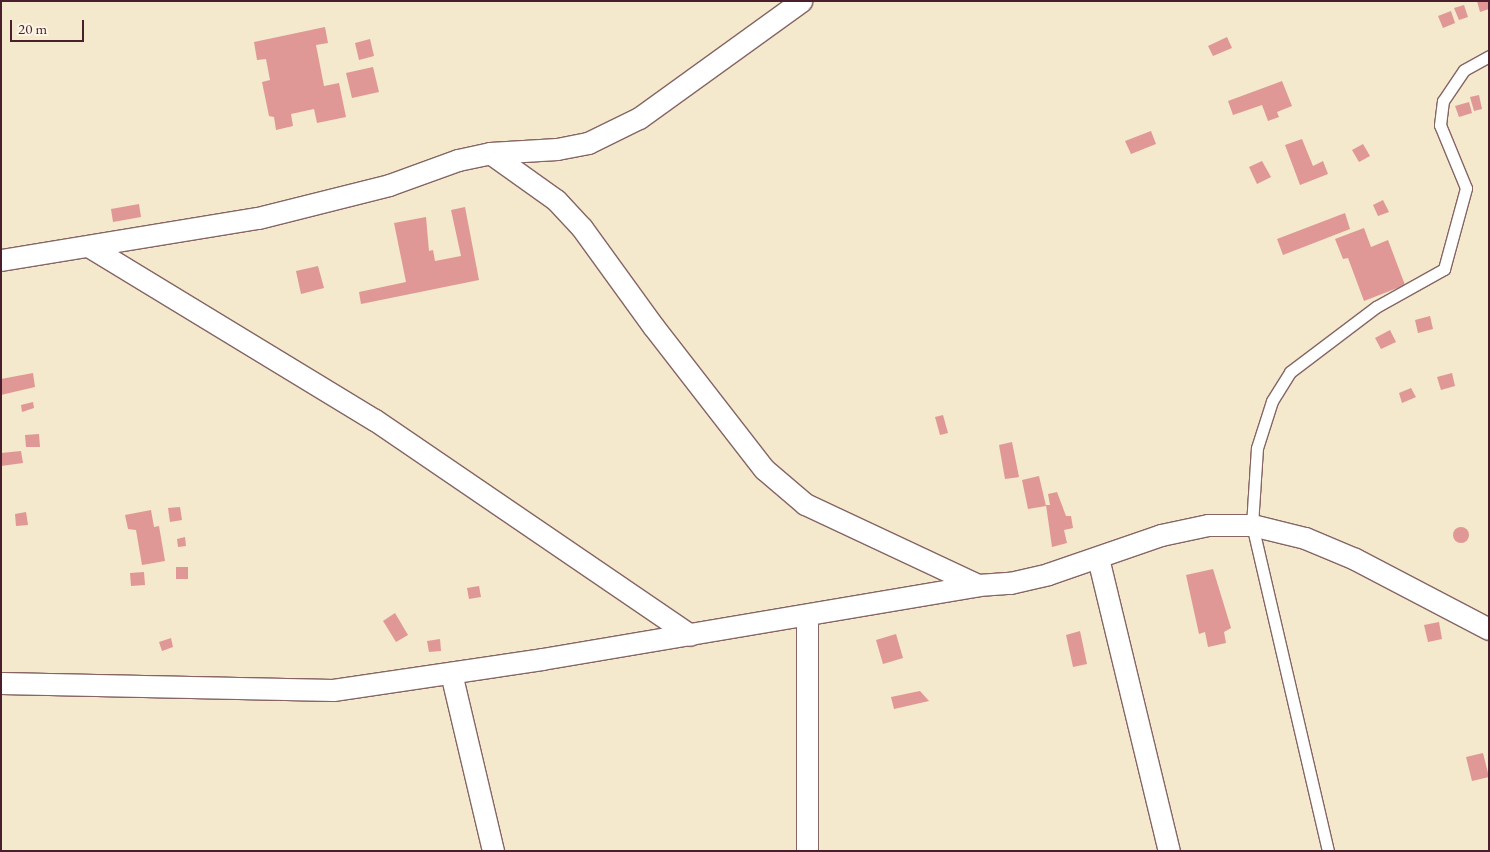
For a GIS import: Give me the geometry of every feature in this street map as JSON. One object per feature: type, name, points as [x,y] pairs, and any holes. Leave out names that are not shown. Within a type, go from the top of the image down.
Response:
[{"type":"street","points":[[1,260],[209,228],[334,201],[458,160],[490,153],[556,149],[588,143],[614,132],[639,118],[801,1]]},
{"type":"street","points":[[490,153],[556,200],[582,228],[653,326],[764,469],[805,504],[978,585]]},
{"type":"street","points":[[90,247],[375,420],[690,634]]},
{"type":"street","points":[[1,683],[333,690],[451,673],[978,585],[1010,584],[1098,558],[1161,535],[1208,524],[1252,525],[1305,538],[1354,559],[1489,628]]},
{"type":"street","points":[[1098,558],[1169,851]]},
{"type":"street","points":[[807,615],[807,851]]},
{"type":"street","points":[[451,673],[493,851]]},
{"type":"lane","points":[[1328,851],[1252,525],[1253,474],[1262,426],[1272,401],[1290,372],[1376,307],[1444,269],[1466,188],[1440,126],[1443,102],[1464,70],[1489,56]]},
{"type":"building","points":[[1477,1],[1489,1],[1489,9],[1480,12]]},
{"type":"building","points":[[1464,5],[1468,17],[1459,20],[1454,8]]},
{"type":"building","points":[[1451,11],[1455,23],[1443,28],[1438,16]]},
{"type":"building","points":[[325,27],[328,43],[316,45],[324,86],[339,83],[346,117],[317,123],[314,109],[291,114],[293,126],[276,130],[274,117],[269,116],[262,82],[270,80],[266,59],[257,60],[254,42]]},
{"type":"building","points":[[1227,37],[1232,48],[1213,56],[1208,46]]},
{"type":"building","points":[[370,39],[374,56],[359,60],[355,43]]},
{"type":"building","points":[[373,67],[379,92],[352,98],[346,73]]},
{"type":"building","points":[[1282,81],[1292,106],[1277,112],[1279,117],[1268,121],[1262,105],[1233,115],[1228,101]]},
{"type":"building","points":[[1479,95],[1482,109],[1474,111],[1470,97]]},
{"type":"building","points":[[1469,102],[1472,113],[1459,117],[1455,106]]},
{"type":"building","points":[[1151,131],[1156,144],[1131,154],[1125,141]]},
{"type":"building","points":[[1302,139],[1313,166],[1323,161],[1328,174],[1300,185],[1285,145]]},
{"type":"building","points":[[1363,144],[1370,156],[1359,162],[1352,150]]},
{"type":"building","points":[[1262,161],[1271,177],[1257,184],[1249,167]]},
{"type":"building","points":[[1383,200],[1389,212],[1378,216],[1373,205]]},
{"type":"building","points":[[139,204],[141,217],[113,222],[111,209]]},
{"type":"building","points":[[465,207],[479,280],[361,304],[359,292],[406,282],[394,223],[426,217],[429,251],[433,250],[435,261],[461,256],[451,210]]},
{"type":"building","points":[[1345,213],[1350,229],[1283,255],[1277,239]]},
{"type":"building","points":[[1364,228],[1371,247],[1388,240],[1405,285],[1364,301],[1348,258],[1343,259],[1335,239]]},
{"type":"building","points":[[318,266],[324,288],[301,294],[296,271]]},
{"type":"building","points":[[1430,316],[1433,329],[1418,333],[1415,320]]},
{"type":"building","points":[[1390,330],[1396,342],[1381,349],[1375,338]]},
{"type":"building","points":[[33,373],[35,387],[1,395],[1,379]]},
{"type":"building","points":[[1452,373],[1455,386],[1441,390],[1437,377]]},
{"type":"building","points":[[1411,388],[1416,397],[1402,403],[1399,393]]},
{"type":"building","points":[[33,402],[34,408],[22,412],[21,405]]},
{"type":"building","points":[[943,415],[948,433],[940,435],[935,417]]},
{"type":"building","points":[[39,434],[40,447],[26,447],[25,435]]},
{"type":"building","points":[[1012,442],[1019,477],[1005,479],[999,445]]},
{"type":"building","points":[[21,451],[23,463],[1,466],[1,453]]},
{"type":"building","points":[[1039,476],[1046,506],[1028,509],[1022,480]]},
{"type":"building","points":[[1057,492],[1066,516],[1071,516],[1073,528],[1064,530],[1067,543],[1052,547],[1046,505],[1050,505],[1048,494]]},
{"type":"building","points":[[180,507],[182,520],[170,522],[168,508]]},
{"type":"building","points":[[151,510],[154,527],[159,526],[165,561],[142,565],[136,530],[128,529],[125,515]]},
{"type":"building","points":[[26,512],[28,525],[16,526],[15,514]]},
{"type":"building","points":[[1461,527],[1469,535],[1461,543],[1453,535]]},
{"type":"building","points":[[185,537],[186,546],[178,547],[177,539]]},
{"type":"building","points":[[176,567],[188,567],[188,579],[176,579]]},
{"type":"building","points":[[1213,569],[1231,628],[1224,632],[1226,643],[1208,647],[1205,632],[1199,634],[1186,575]]},
{"type":"building","points":[[144,572],[145,585],[131,586],[130,573]]},
{"type":"building","points":[[479,586],[481,597],[469,599],[467,588]]},
{"type":"building","points":[[395,613],[408,635],[396,642],[383,621]]},
{"type":"building","points":[[1439,622],[1442,639],[1428,642],[1424,625]]},
{"type":"building","points":[[1080,631],[1087,664],[1073,667],[1066,635]]},
{"type":"building","points":[[896,634],[903,658],[883,664],[876,640]]},
{"type":"building","points":[[171,638],[173,647],[162,651],[159,642]]},
{"type":"building","points":[[440,639],[441,651],[429,652],[427,641]]},
{"type":"building","points":[[920,691],[929,701],[894,709],[891,697]]},
{"type":"building","points":[[1483,753],[1489,777],[1472,781],[1466,757]]}]
